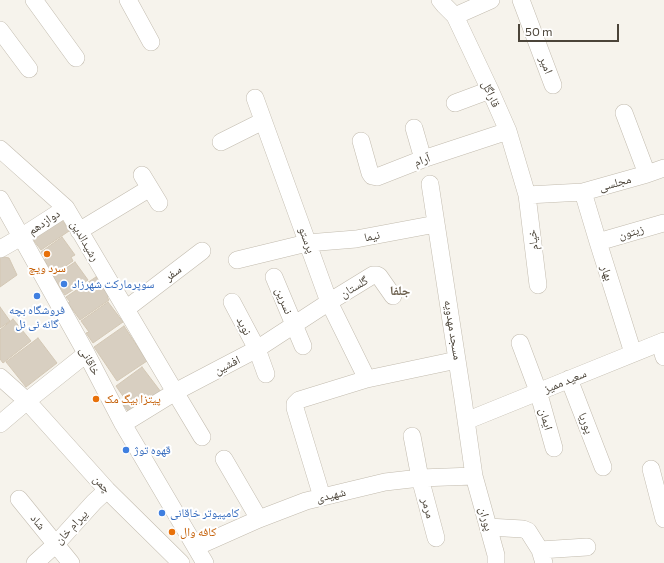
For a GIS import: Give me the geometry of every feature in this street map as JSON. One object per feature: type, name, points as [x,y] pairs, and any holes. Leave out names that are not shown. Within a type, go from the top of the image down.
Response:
[{"type":"street","points":[[34,0],[76,58]]},
{"type":"street","points":[[128,0],[150,42]]},
{"type":"street","name":"قاراگل","points":[[440,0],[455,16],[490,90],[508,131],[527,195]]},
{"type":"street","points":[[455,16],[491,0]]},
{"type":"street","name":"امیر","points":[[521,0],[553,85]]},
{"type":"street","points":[[0,30],[28,69]]},
{"type":"street","points":[[455,103],[490,90]]},
{"type":"street","name":"پرستو","points":[[255,98],[329,302],[367,379]]},
{"type":"street","name":"مجلسی","points":[[624,113],[647,174]]},
{"type":"street","points":[[221,142],[263,121]]},
{"type":"street","points":[[414,128],[423,159]]},
{"type":"street","name":"آرام","points":[[361,141],[370,173],[372,176],[377,177],[423,159],[508,131]]},
{"type":"street","name":"رشیدالدین","points":[[0,149],[66,208],[202,437]]},
{"type":"street","name":"مجلسی","points":[[527,195],[583,192],[664,168]]},
{"type":"street","points":[[79,231],[146,181],[159,203]]},
{"type":"street","name":"مسجد مهدویه","points":[[430,184],[474,476]]},
{"type":"street","name":"بهار","points":[[583,192],[633,354]]},
{"type":"street","name":"خیام","points":[[527,195],[538,285]]},
{"type":"street","name":"خاقانی","points":[[0,199],[123,424],[205,563]]},
{"type":"street","name":"دوازدهم","points":[[0,249],[66,208]]},
{"type":"street","name":"زیتون","points":[[598,242],[664,222]]},
{"type":"street","name":"نیما","points":[[237,260],[307,243],[356,239],[436,224]]},
{"type":"street","name":"سفر","points":[[126,309],[202,251]]},
{"type":"street","name":"گلستان","points":[[329,302],[377,274],[380,276],[393,296]]},
{"type":"street","name":"نسرین","points":[[274,277],[303,346]]},
{"type":"street","name":"نوید","points":[[232,302],[257,349],[266,374]]},
{"type":"street","name":"افشین","points":[[123,424],[175,392],[257,349],[329,302]]},
{"type":"street","name":"ایمان","points":[[520,343],[538,391],[554,448]]},
{"type":"street","name":"سعید ممیز","points":[[466,421],[633,354],[663,347]]},
{"type":"street","points":[[0,424],[26,401],[86,354]]},
{"type":"street","points":[[322,497],[295,408],[299,400],[367,379],[457,360]]},
{"type":"street","name":"چمن","points":[[0,376],[26,401],[107,490],[180,563]]},
{"type":"street","name":"پوریا","points":[[569,379],[603,467]]},
{"type":"street","name":"مرمر","points":[[412,436],[420,478],[436,538]]},
{"type":"street","points":[[224,459],[259,519]]},
{"type":"street","points":[[651,469],[664,519]]},
{"type":"street","name":"شهیدی","points":[[196,547],[259,519],[306,501],[385,482],[420,478],[474,476]]},
{"type":"street","name":"پوران","points":[[474,476],[496,555],[496,563]]},
{"type":"street","name":"یپرام خان","points":[[35,563],[56,544],[94,502],[107,490]]},
{"type":"street","name":"شاد","points":[[20,499],[71,563]]},
{"type":"street","points":[[488,527],[523,529],[528,531],[542,557],[587,546]]},
{"type":"building","points":[[61,218],[69,231],[41,250],[34,241],[39,229]]},
{"type":"building","points":[[62,237],[75,255],[71,257],[73,261],[54,274],[44,260],[46,259],[41,252]]},
{"type":"building","points":[[0,256],[9,258],[17,275],[0,287]]},
{"type":"building","points":[[75,262],[88,280],[65,295],[53,277]]},
{"type":"building","points":[[96,277],[109,296],[107,297],[109,300],[80,320],[68,303],[70,302],[66,297]]},
{"type":"building","points":[[108,302],[123,322],[93,343],[86,333],[89,332],[81,321]]},
{"type":"building","points":[[0,307],[10,321],[0,328]]},
{"type":"building","points":[[13,319],[31,341],[3,363],[0,359],[0,330]]},
{"type":"building","points":[[124,326],[147,361],[117,381],[94,347]]},
{"type":"building","points":[[38,338],[57,363],[26,387],[6,362]]},
{"type":"building","points":[[142,367],[161,392],[131,415],[121,402],[125,399],[116,386]]},
{"type":"place","name":"سرد ویچ","points":[[47,254]]},
{"type":"place","name":"سوپرمارکت شهرزاد","points":[[64,284]]},
{"type":"place","name":"فروشگاه بچه گانه نی نل","points":[[37,296]]},
{"type":"place","name":"پیتزا بیگ مک","points":[[96,399]]},
{"type":"place","name":"قهوه توژ","points":[[126,450]]},
{"type":"place","name":"کامپیوتر خاقانی","points":[[162,513]]},
{"type":"place","name":"کافه وال","points":[[172,532]]},
{"type":"district","name":"جلفا","points":[[400,291]]}]
